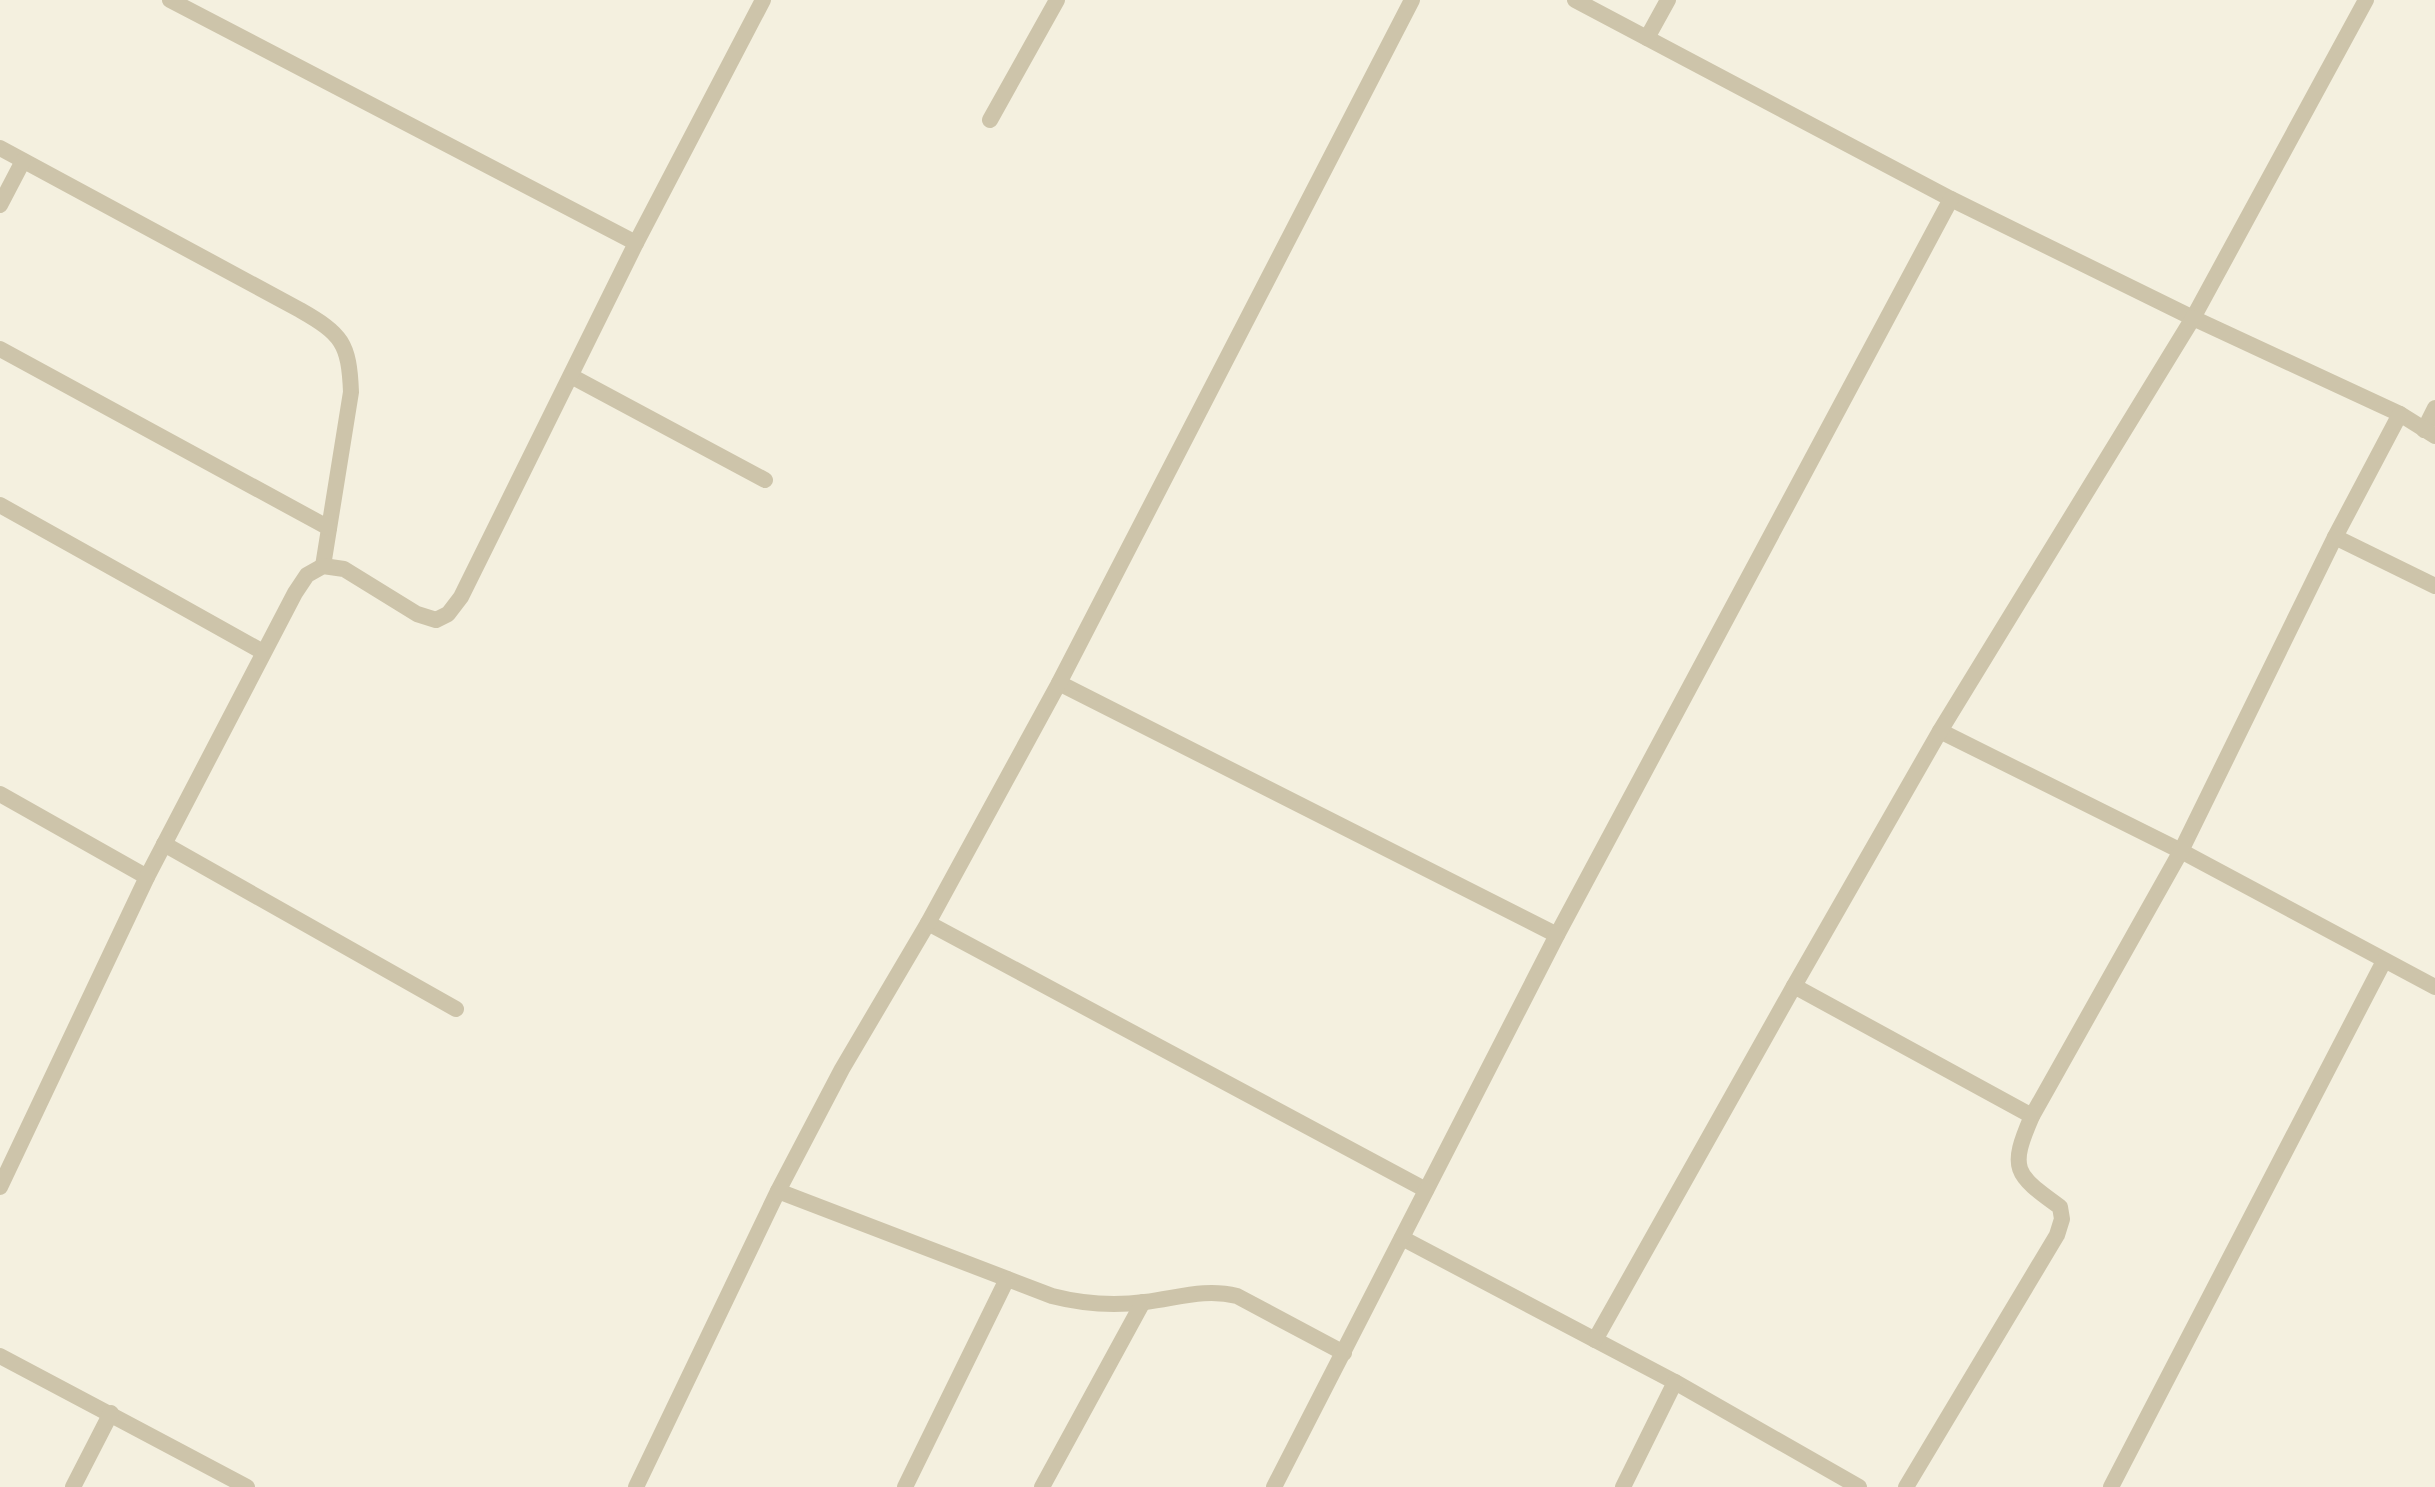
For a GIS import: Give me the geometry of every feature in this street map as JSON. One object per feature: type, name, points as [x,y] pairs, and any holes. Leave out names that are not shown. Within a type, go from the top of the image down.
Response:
[{"type":"street","points":[[170,0],[636,243]]},
{"type":"street","points":[[0,1187],[147,877],[263,652],[307,575],[323,566],[344,569],[417,614],[436,620],[448,614],[461,597],[636,243],[763,0]]},
{"type":"street","points":[[990,120],[1058,0]]},
{"type":"street","points":[[636,1487],[778,1191],[842,1069],[928,923],[1059,682],[1412,0]]},
{"type":"street","points":[[1575,0],[1951,199],[2193,318],[2400,414],[2429,433],[2435,408]]},
{"type":"street","points":[[1647,38],[1668,0]]},
{"type":"street","points":[[1595,1340],[1940,731],[2193,318],[2366,0]]},
{"type":"street","points":[[0,148],[325,324],[342,342],[350,364],[351,392],[323,566]]},
{"type":"street","points":[[0,205],[23,160]]},
{"type":"street","points":[[1274,1487],[1557,934],[1951,199]]},
{"type":"street","points":[[0,349],[329,528]]},
{"type":"street","points":[[571,376],[765,480]]},
{"type":"street","points":[[1906,1487],[2057,1235],[2062,1220],[2060,1207],[2023,1177],[2016,1163],[2019,1145],[2032,1116],[2181,851],[2335,537],[2400,414]]},
{"type":"street","points":[[0,505],[263,652]]},
{"type":"street","points":[[2335,537],[2435,586]]},
{"type":"street","points":[[1059,682],[1557,934]]},
{"type":"street","points":[[1940,731],[2181,851],[2435,987]]},
{"type":"street","points":[[0,794],[147,877]]},
{"type":"street","points":[[164,844],[456,1009]]},
{"type":"street","points":[[928,923],[1426,1190]]},
{"type":"street","points":[[2110,1487],[2384,961]]},
{"type":"street","points":[[1794,986],[2032,1116]]},
{"type":"street","points":[[778,1191],[1052,1296],[1079,1303],[1114,1305],[1218,1291],[1237,1296],[1344,1353]]},
{"type":"street","points":[[1402,1238],[1675,1382],[1859,1487]]},
{"type":"street","points":[[905,1487],[1007,1279]]},
{"type":"street","points":[[1042,1487],[1143,1302]]},
{"type":"street","points":[[0,1356],[247,1487]]},
{"type":"street","points":[[1623,1487],[1675,1382]]},
{"type":"street","points":[[73,1487],[111,1413]]}]
